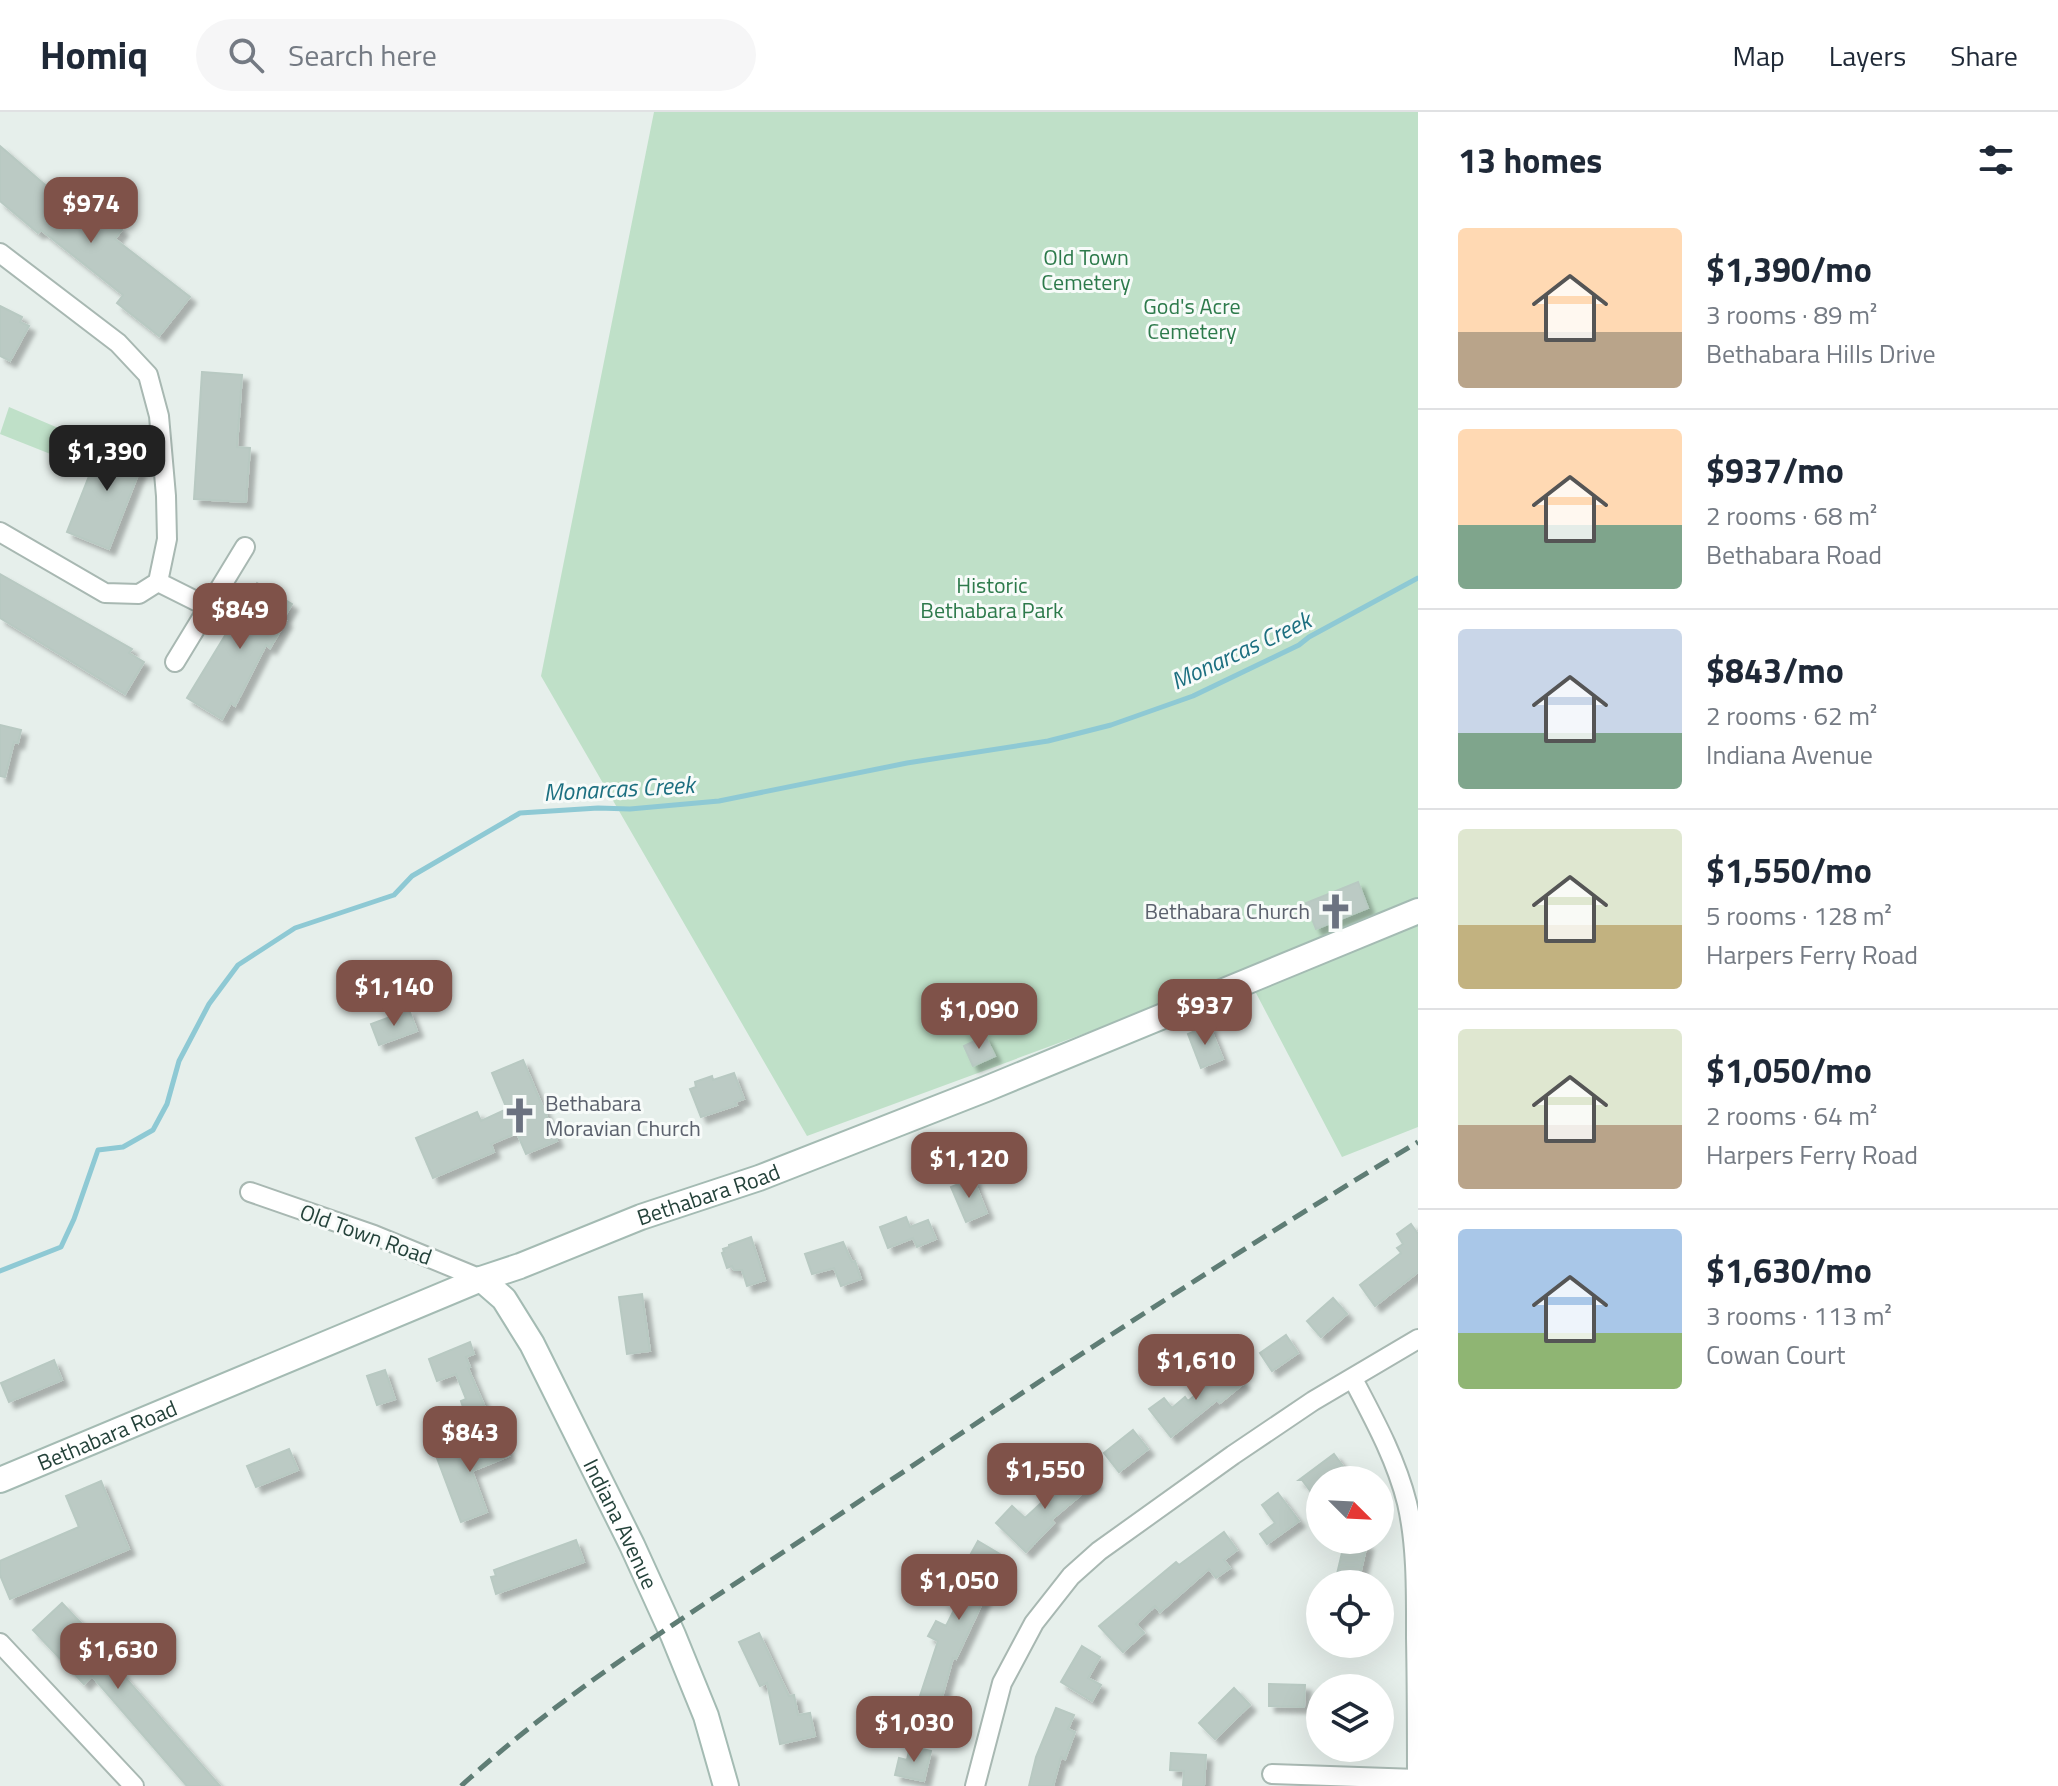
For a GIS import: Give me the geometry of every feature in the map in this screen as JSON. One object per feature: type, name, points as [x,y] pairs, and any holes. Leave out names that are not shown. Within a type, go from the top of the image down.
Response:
[{"type":"street","points":[[0,253],[118,343],[148,375],[159,416],[167,539],[158,582],[139,594],[105,593],[0,532]]},
{"type":"street","points":[[175,662],[245,547]]},
{"type":"street","points":[[158,582],[208,607]]},
{"type":"street","name":"Bethabara Road","points":[[0,1480],[481,1279],[641,1217],[797,1163],[1418,911]]},
{"type":"street","name":"Old Town Road","points":[[250,1192],[374,1235],[481,1279]]},
{"type":"street","name":"Indiana Avenue","points":[[481,1279],[504,1299],[527,1335],[632,1545],[706,1716],[726,1786]]},
{"type":"street","points":[[975,1786],[1002,1683],[1034,1623],[1071,1576],[1099,1551],[1233,1455],[1313,1401],[1418,1339]]},
{"type":"street","points":[[1353,1379],[1393,1460],[1407,1503],[1412,1532],[1416,1599],[1417,1786]]},
{"type":"street","points":[[0,1643],[134,1786]]},
{"type":"street","points":[[1272,1774],[1417,1779]]},
{"type":"green space","name":"Historic Bethabara Park","points":[[654,112],[1418,112],[1418,1127],[1342,1157],[1246,974],[807,1136],[541,676]]},
{"type":"green space","points":[[9,407],[63,430],[53,455],[0,434]]},
{"type":"building","points":[[0,146],[80,215],[89,204],[122,230],[115,239],[190,297],[159,336],[117,303],[123,295],[0,201]]},
{"type":"building","points":[[0,306],[22,317],[20,322],[29,326],[10,361],[0,356]]},
{"type":"building","points":[[202,372],[242,375],[237,447],[250,448],[246,502],[194,499]]},
{"type":"building","points":[[104,438],[146,454],[109,549],[67,532]]},
{"type":"building","points":[[0,574],[132,649],[129,653],[144,662],[125,694],[0,618]]},
{"type":"building","points":[[257,583],[292,604],[283,619],[286,621],[270,648],[266,645],[235,706],[231,703],[222,719],[187,698]]},
{"type":"building","points":[[0,725],[21,730],[18,743],[14,742],[5,777],[0,776]]},
{"type":"building","points":[[1358,882],[1368,908],[1316,929],[1306,903]]},
{"type":"building","points":[[409,1010],[417,1031],[379,1045],[371,1024]]},
{"type":"building","points":[[1209,1025],[1223,1059],[1201,1068],[1188,1034]]},
{"type":"building","points":[[985,1036],[995,1056],[973,1066],[964,1046]]},
{"type":"building","name":"Bethabara Moravian Church","points":[[523,1060],[557,1141],[526,1154],[517,1133],[491,1144],[494,1152],[433,1178],[416,1138],[477,1112],[481,1121],[507,1109],[492,1073]]},
{"type":"building","points":[[734,1073],[744,1099],[735,1102],[737,1105],[701,1117],[690,1089],[696,1087],[695,1082]]},
{"type":"building","points":[[973,1178],[987,1213],[966,1222],[951,1187]]},
{"type":"building","points":[[906,1217],[910,1227],[928,1220],[936,1239],[917,1247],[913,1238],[888,1248],[880,1227]]},
{"type":"building","points":[[1411,1224],[1418,1234],[1418,1272],[1375,1306],[1360,1285],[1401,1253],[1397,1248],[1403,1244],[1397,1234]]},
{"type":"building","points":[[751,1237],[765,1280],[747,1286],[742,1270],[734,1270],[732,1266],[727,1268],[722,1253],[729,1245]]},
{"type":"building","points":[[843,1242],[852,1262],[855,1261],[861,1279],[841,1286],[834,1268],[812,1274],[805,1254]]},
{"type":"building","points":[[642,1294],[650,1351],[627,1354],[619,1297]]},
{"type":"building","points":[[1333,1298],[1347,1314],[1321,1337],[1307,1321]]},
{"type":"building","points":[[1286,1335],[1298,1353],[1272,1371],[1260,1353]]},
{"type":"building","points":[[470,1342],[474,1354],[466,1357],[468,1368],[487,1412],[467,1419],[461,1401],[466,1399],[456,1374],[437,1381],[429,1359]]},
{"type":"building","points":[[54,1360],[62,1380],[9,1402],[1,1383]]},
{"type":"building","points":[[1230,1366],[1244,1383],[1171,1437],[1149,1409],[1164,1398],[1172,1408],[1185,1397],[1188,1401]]},
{"type":"building","points":[[385,1370],[395,1399],[377,1405],[367,1376]]},
{"type":"building","points":[[1133,1430],[1148,1449],[1119,1472],[1104,1453]]},
{"type":"building","points":[[501,1434],[509,1456],[472,1471],[487,1512],[461,1522],[437,1458]]},
{"type":"building","points":[[289,1449],[298,1470],[256,1487],[247,1466]]},
{"type":"building","points":[[1334,1454],[1343,1466],[1318,1466]]},
{"type":"building","points":[[1082,1465],[1096,1482],[1051,1520],[1054,1523],[1026,1552],[996,1523],[1012,1506],[1025,1518]]},
{"type":"building","points":[[101,1481],[129,1549],[10,1599],[0,1575],[0,1561],[79,1527],[66,1496]]},
{"type":"building","points":[[1278,1493],[1299,1521],[1267,1544],[1260,1534],[1275,1523],[1262,1505]]},
{"type":"building","points":[[1224,1532],[1237,1550],[1224,1560],[1230,1568],[1216,1578],[1209,1569],[1160,1612],[1155,1606],[1136,1624],[1144,1633],[1123,1652],[1099,1626],[1176,1562],[1179,1565]]},
{"type":"building","points":[[576,1540],[584,1562],[496,1594],[491,1577],[496,1576],[494,1570]]},
{"type":"building","points":[[978,1541],[1005,1557],[987,1586],[992,1589],[984,1599],[956,1659],[953,1658],[939,1708],[918,1702],[938,1641],[928,1636],[936,1621],[946,1626],[965,1588],[960,1585],[974,1562],[968,1559]]},
{"type":"building","points":[[1342,1554],[1365,1554],[1361,1570],[1338,1570]]},
{"type":"building","points":[[62,1603],[113,1657],[110,1660],[220,1786],[187,1786],[92,1676],[84,1684],[33,1630]]},
{"type":"building","points":[[759,1633],[789,1696],[794,1695],[798,1715],[810,1713],[815,1736],[780,1744],[767,1683],[760,1686],[739,1642]]},
{"type":"building","points":[[1082,1646],[1100,1657],[1088,1678],[1101,1685],[1092,1701],[1061,1682]]},
{"type":"building","points":[[1269,1684],[1305,1685],[1304,1707],[1269,1706]]},
{"type":"building","points":[[1234,1688],[1250,1705],[1215,1739],[1199,1723]]},
{"type":"building","points":[[1056,1708],[1074,1715],[1068,1729],[1075,1732],[1065,1759],[1061,1757],[1053,1786],[1029,1786],[1036,1757]]},
{"type":"building","points":[[910,1746],[931,1751],[924,1781],[895,1775],[899,1758],[907,1760]]},
{"type":"building","points":[[1171,1753],[1206,1755],[1204,1786],[1183,1786],[1184,1771],[1170,1770]]},
{"type":"waterway","name":"Monarcas Creek","points":[[0,1271],[61,1247],[98,1150],[123,1147],[153,1130],[167,1104],[179,1061],[209,1004],[238,965],[295,928],[394,895],[412,876],[520,813],[630,809],[719,801],[907,763],[1048,741],[1111,725],[1193,696],[1299,645],[1418,578]]},
{"type":"railway","points":[[461,1786],[545,1715],[680,1620],[1116,1332],[1418,1142]]},
{"type":"place","name":"Bethabara Church","points":[[1336,911]]},
{"type":"place","name":"Bethabara Moravian Church","points":[[519,1116]]},
{"type":"park label","name":"Old Town Cemetery","points":[[1086,270]]},
{"type":"park label","name":"God's Acre Cemetery","points":[[1192,318]]}]
